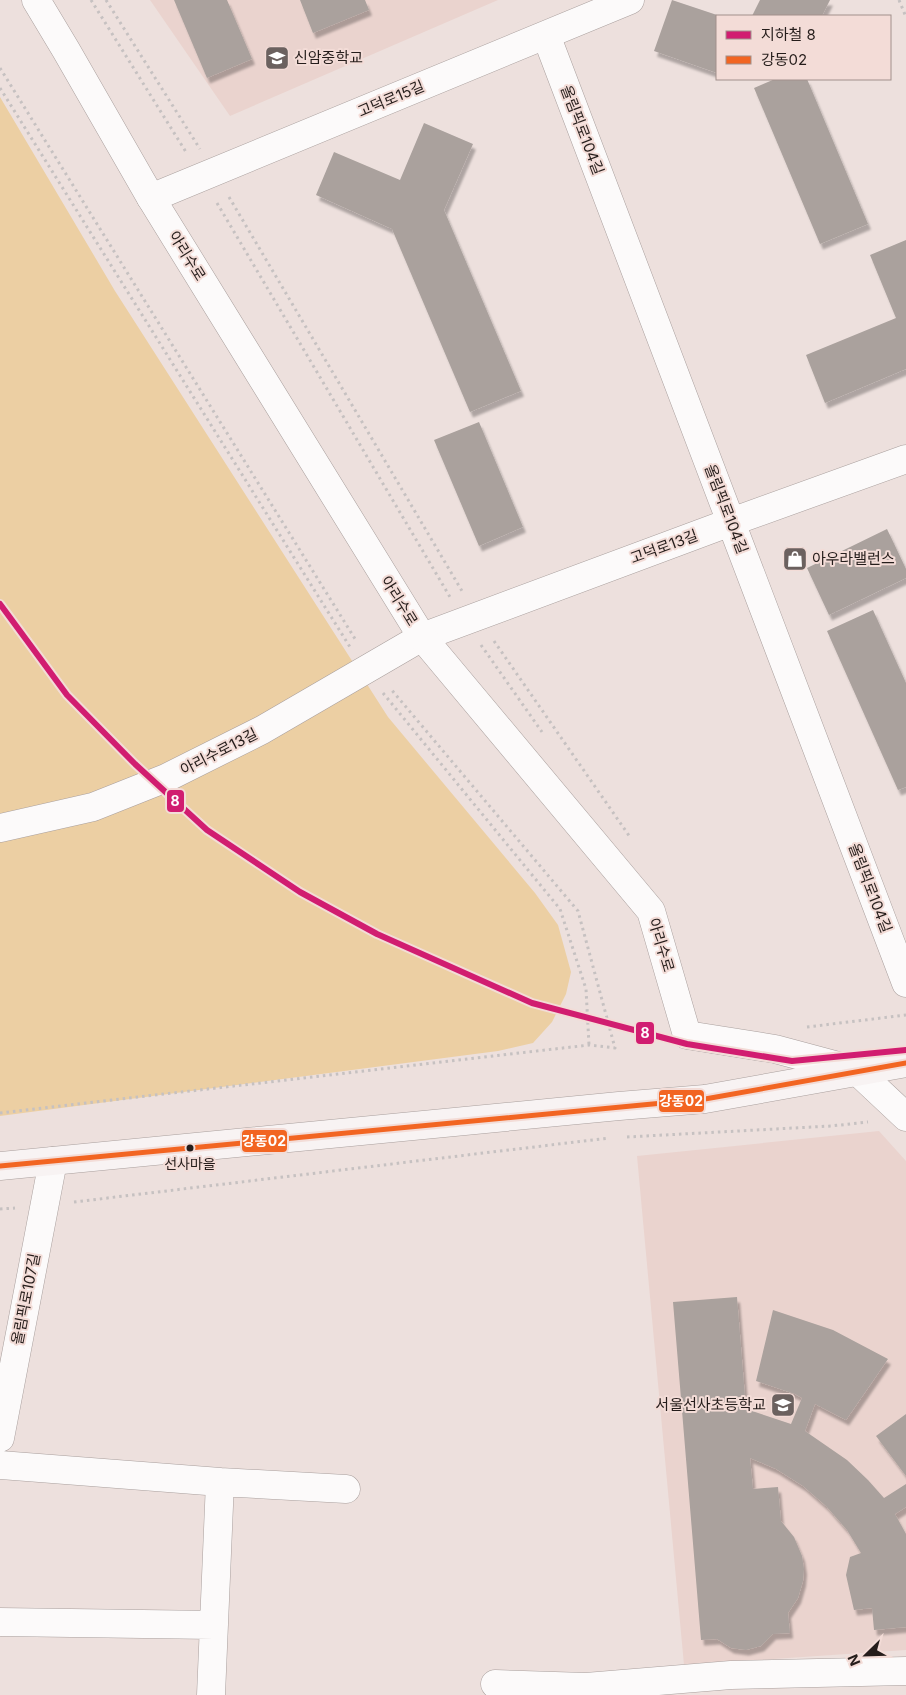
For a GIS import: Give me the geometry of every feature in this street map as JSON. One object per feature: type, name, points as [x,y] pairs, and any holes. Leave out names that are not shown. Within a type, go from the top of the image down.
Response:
[{"type":"main road","points":[[0,1166],[706,1099],[906,1063]]},
{"type":"street","name":"아리수로","points":[[36,0],[151,198],[422,637],[651,911],[688,1035],[775,1049],[857,1072]]},
{"type":"street","name":"고덕로15길","points":[[151,198],[630,0]]},
{"type":"street","name":"올림픽로104길","points":[[546,35],[906,983]]},
{"type":"street","name":"고덕로13길","points":[[422,637],[906,459]]},
{"type":"street","name":"아리수로13길","points":[[0,828],[93,807],[166,778],[262,730],[422,637]]},
{"type":"street","points":[[857,1072],[906,1117]]},
{"type":"street","name":"올림픽로107길","points":[[0,1438],[53,1161]]},
{"type":"street","points":[[0,1465],[220,1482],[346,1489]]},
{"type":"street","points":[[211,1695],[220,1482]]},
{"type":"street","points":[[0,1622],[214,1625]]},
{"type":"street","points":[[495,1684],[586,1687],[730,1675],[906,1671]]},
{"type":"path","points":[[91,0],[208,175],[471,619],[635,844]]},
{"type":"path","points":[[106,0],[471,619],[544,734]]},
{"type":"path","points":[[899,0],[906,17]]},
{"type":"path","points":[[0,68],[368,668],[578,911],[615,1048],[589,1045],[0,1113]]},
{"type":"path","points":[[0,88],[368,668],[560,909],[586,989],[589,1045]]},
{"type":"path","points":[[804,1027],[906,1015]]},
{"type":"path","points":[[619,1137],[869,1122]]},
{"type":"path","points":[[0,1209],[610,1138]]},
{"type":"shaded area","name":"신암중학교","points":[[150,0],[498,0],[230,116]]},
{"type":"shaded area","points":[[0,97],[115,291],[388,717],[535,893],[558,925],[571,972],[566,994],[552,1022],[533,1043],[498,1051],[0,1116]]},
{"type":"shaded area","name":"서울선사초등학교","points":[[879,1131],[906,1161],[906,1650],[684,1665],[637,1156]]},
{"type":"building","points":[[174,0],[227,0],[252,59],[207,78]]},
{"type":"building","points":[[300,0],[365,0],[369,10],[313,33]]},
{"type":"building","points":[[672,0],[717,15],[716,73],[654,51]]},
{"type":"building","points":[[760,0],[830,0],[822,15],[752,15]]},
{"type":"building","points":[[773,80],[807,80],[868,224],[820,244],[754,88]]},
{"type":"building","points":[[424,123],[473,144],[444,210],[521,391],[470,412],[392,229],[316,195],[334,152],[400,180]]},
{"type":"building","points":[[906,240],[906,369],[825,403],[806,355],[896,318],[870,255]]},
{"type":"building","points":[[479,422],[523,527],[479,546],[434,440]]},
{"type":"building","points":[[887,529],[906,569],[906,578],[829,615],[807,568]]},
{"type":"building","points":[[873,610],[906,683],[906,787],[898,790],[827,631]]},
{"type":"building","points":[[737,1297],[746,1409],[791,1424],[802,1398],[756,1381],[773,1310],[833,1330],[888,1359],[846,1420],[815,1404],[805,1431],[847,1460],[884,1498],[906,1484],[906,1507],[895,1514],[906,1534],[906,1627],[874,1630],[872,1608],[854,1610],[846,1575],[850,1557],[861,1553],[847,1530],[826,1506],[803,1486],[776,1469],[750,1458],[753,1489],[778,1487],[781,1521],[794,1537],[802,1556],[803,1581],[798,1598],[788,1613],[790,1633],[773,1634],[761,1646],[746,1650],[731,1648],[717,1639],[701,1640],[673,1302]]},
{"type":"building","points":[[906,1414],[906,1476],[876,1436]]},
{"type":"metro line","name":"8","points":[[0,604],[67,695],[135,764],[207,830],[300,892],[377,934],[532,1003],[687,1044],[792,1061],[906,1050]]},
{"type":"transit line","name":"강동02","points":[[0,1166],[705,1099],[906,1063]]},
{"type":"place","name":"신암중학교","points":[[277,58]]},
{"type":"place","name":"아우라밸런스","points":[[795,559]]},
{"type":"place","name":"선사마을","points":[[190,1148]]},
{"type":"place","name":"서울선사초등학교","points":[[783,1405]]}]
